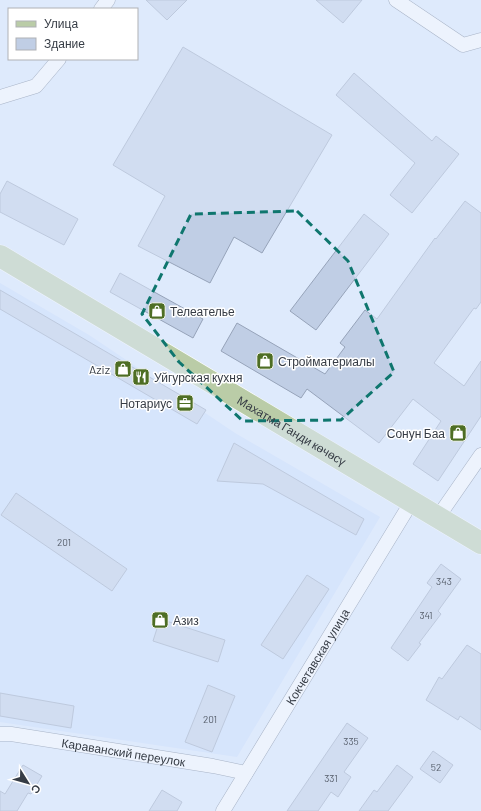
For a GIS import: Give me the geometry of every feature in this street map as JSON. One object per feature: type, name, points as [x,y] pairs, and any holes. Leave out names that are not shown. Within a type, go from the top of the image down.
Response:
[{"type":"main road","name":"Махатма Ганди көчөсү","points":[[0,256],[481,543]]},
{"type":"street","points":[[102,8],[108,0]]},
{"type":"street","points":[[396,0],[463,45],[481,40]]},
{"type":"street","points":[[0,97],[36,86],[58,60]]},
{"type":"street","points":[[438,517],[481,455]]},
{"type":"street","name":"Кокчетавская улица","points":[[223,811],[412,501]]},
{"type":"street","name":"Караванский переулок","points":[[0,734],[11,734],[213,766],[246,773]]},
{"type":"highlighted area","points":[[297,211],[348,261],[394,372],[341,420],[243,421],[179,362],[142,314],[191,214]]},
{"type":"shaded area","name":"Азиз","points":[[0,283],[89,335],[235,433],[380,517],[237,757],[0,722]]},
{"type":"building","points":[[146,0],[187,0],[167,20]]},
{"type":"building","points":[[316,0],[362,0],[343,23]]},
{"type":"building","points":[[183,47],[332,135],[262,253],[234,237],[210,283],[138,246],[165,196],[113,165]]},
{"type":"building","points":[[354,73],[432,141],[436,136],[459,154],[412,213],[390,195],[415,163],[336,95]]},
{"type":"building","points":[[7,181],[78,219],[64,245],[0,212],[0,194]]},
{"type":"building","points":[[465,201],[481,213],[481,302],[476,309],[474,308],[434,363],[464,386],[481,361],[481,416],[438,481],[413,464],[441,421],[413,399],[379,443],[307,389],[301,398],[221,351],[237,323],[325,374],[345,347],[340,343],[365,310],[377,319],[435,238],[436,239]]},
{"type":"building","points":[[364,214],[389,234],[316,330],[290,311]]},
{"type":"building","points":[[120,273],[203,319],[193,338],[110,292]]},
{"type":"building","points":[[0,290],[206,410],[197,424],[0,309]]},
{"type":"building","points":[[234,443],[364,519],[356,535],[263,484],[217,481]]},
{"type":"building","points":[[16,493],[127,569],[112,591],[1,515]]},
{"type":"building","points":[[441,564],[461,579],[438,611],[441,614],[419,643],[421,644],[408,661],[391,648],[432,587],[427,583]]},
{"type":"building","points":[[307,575],[329,589],[283,659],[261,645]]},
{"type":"building","points":[[160,619],[225,640],[218,662],[153,641]]},
{"type":"building","points":[[467,645],[481,654],[481,730],[460,716],[458,720],[426,700],[439,677],[442,679]]},
{"type":"building","points":[[208,685],[235,696],[212,752],[185,742]]},
{"type":"building","points":[[0,693],[74,706],[71,728],[0,716]]},
{"type":"building","points":[[347,723],[368,738],[344,772],[351,777],[338,797],[331,792],[318,811],[287,811]]},
{"type":"building","points":[[433,751],[453,765],[440,783],[420,769]]},
{"type":"building","points":[[23,765],[42,776],[31,794],[28,793],[17,811],[0,811],[0,791],[5,794]]},
{"type":"building","points":[[397,765],[413,777],[388,811],[359,811],[374,790],[377,792]]},
{"type":"building","points":[[162,790],[182,802],[177,811],[149,811]]},
{"type":"place","name":"Телеателье","points":[[157,311]]},
{"type":"place","name":"Стройматериалы","points":[[265,361]]},
{"type":"place","name":"Aziz","points":[[123,369]]},
{"type":"place","name":"Уйгурская кухня","points":[[141,377]]},
{"type":"place","name":"Нотариус","points":[[185,403]]},
{"type":"place","name":"Сонун Баа","points":[[458,433]]},
{"type":"place","name":"Азиз","points":[[160,620]]}]
